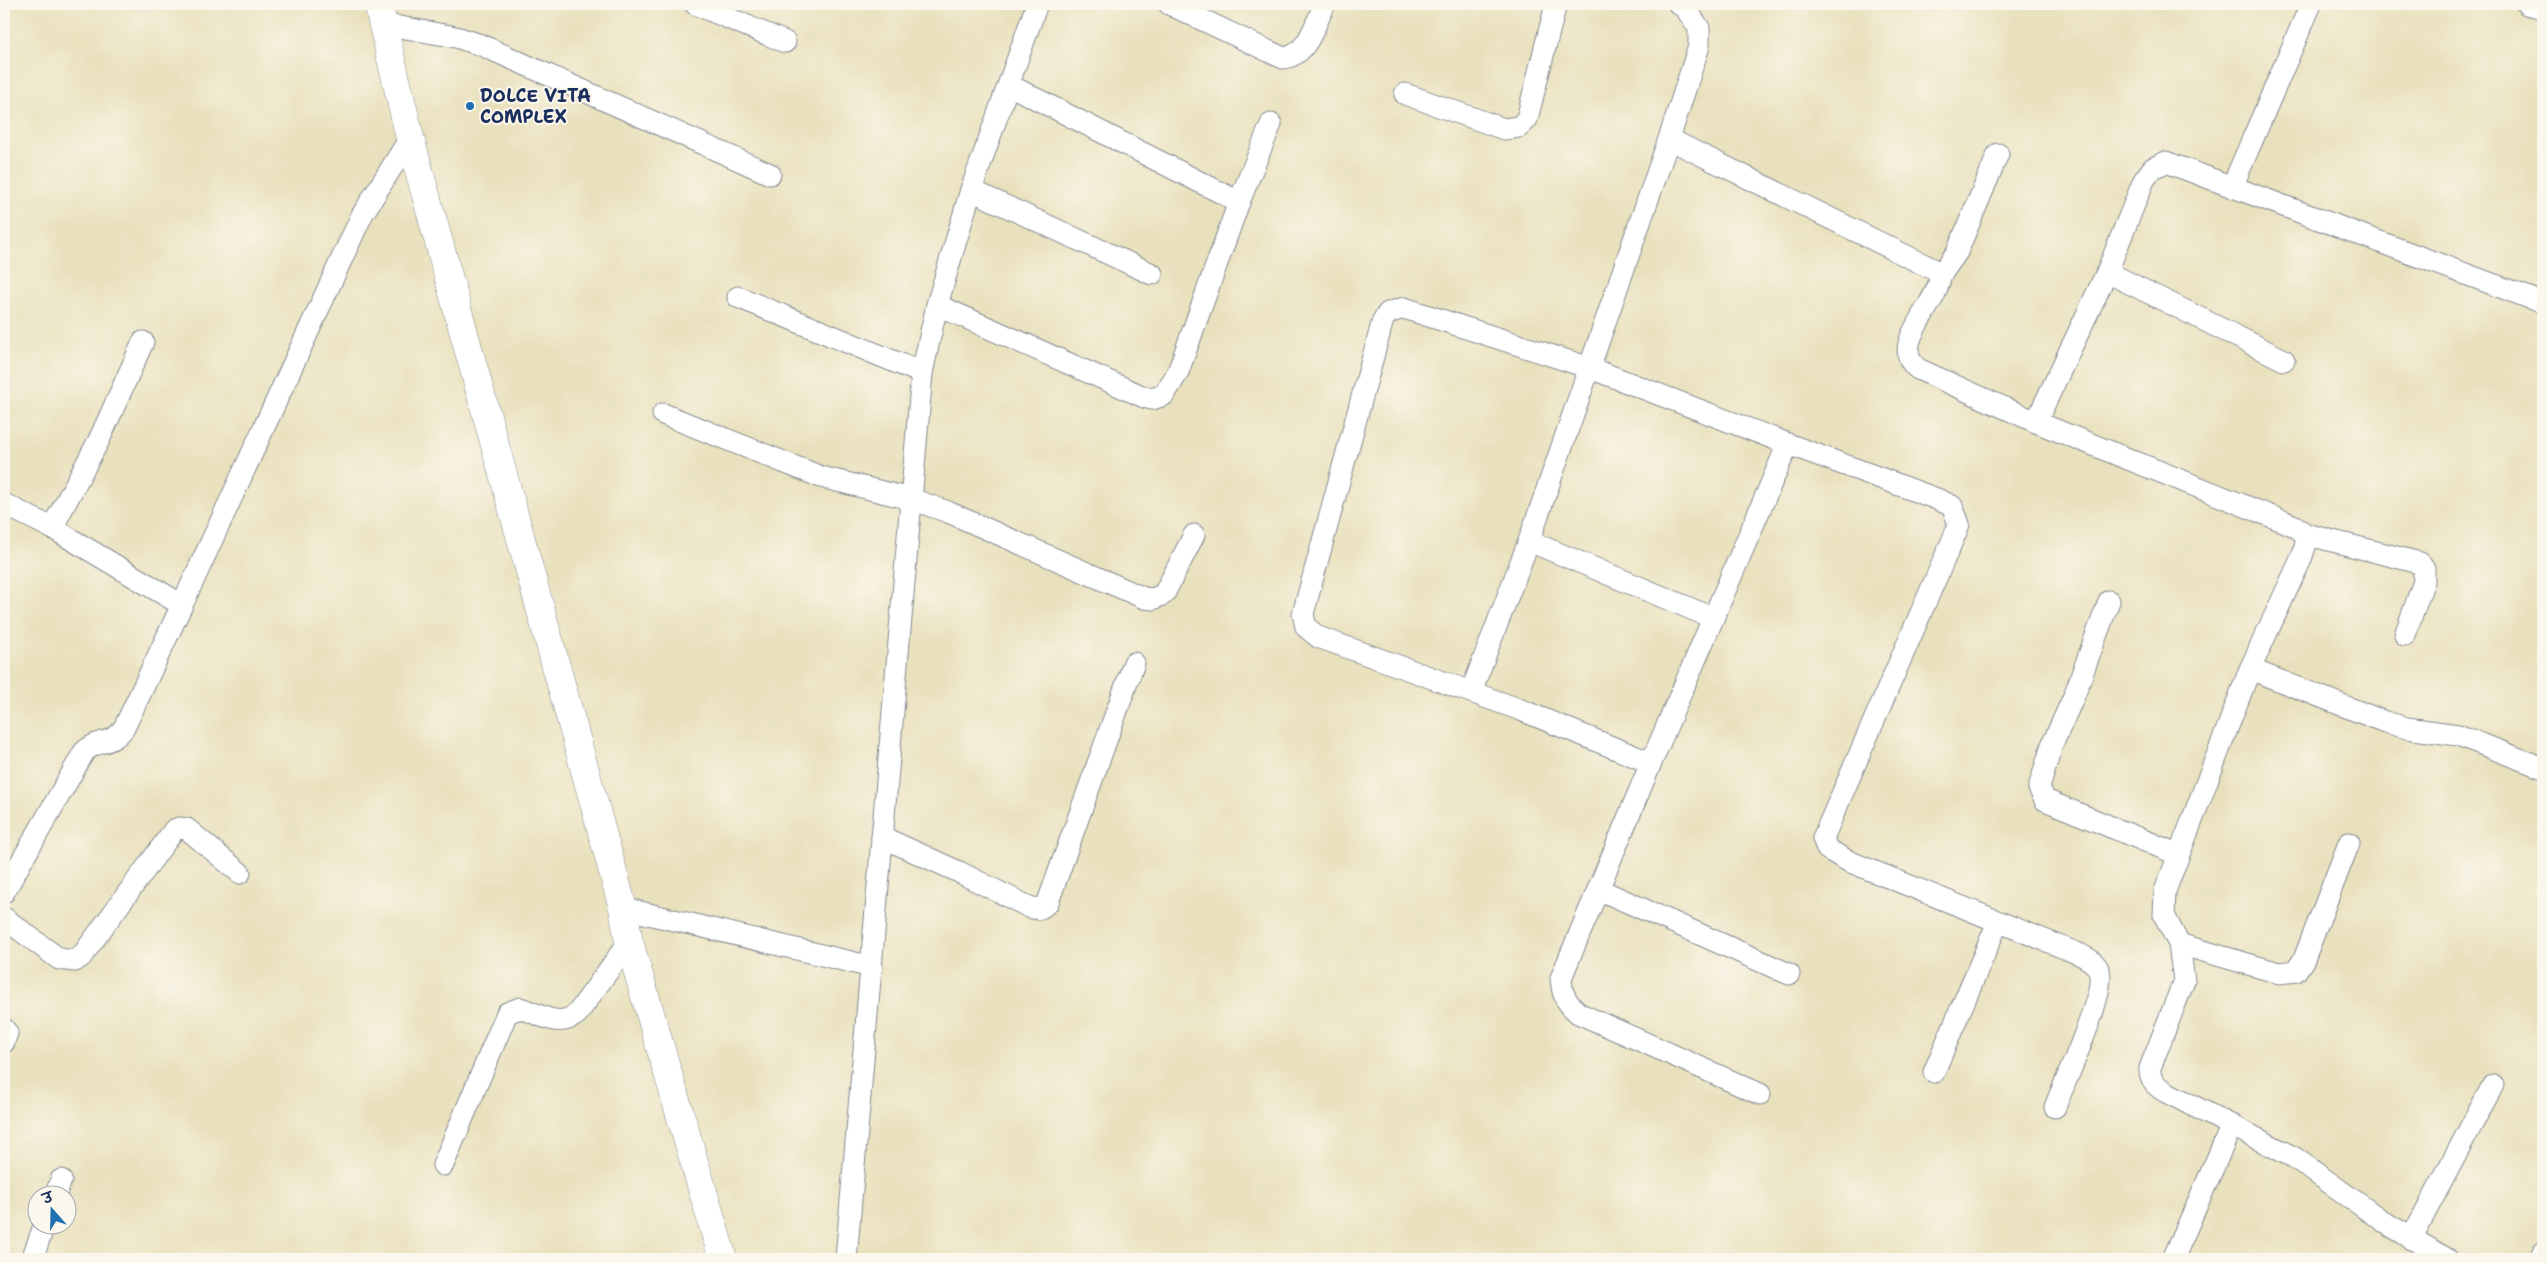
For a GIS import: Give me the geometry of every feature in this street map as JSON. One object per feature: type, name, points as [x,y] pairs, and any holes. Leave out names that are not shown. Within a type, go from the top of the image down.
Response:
[{"type":"main road","points":[[381,14],[410,138],[622,908],[629,942],[723,1259]]},
{"type":"street","points":[[695,4],[785,42]]},
{"type":"street","points":[[846,1259],[922,373],[937,305],[971,190],[1037,4]]},
{"type":"street","points":[[1169,4],[1283,58],[1291,57],[1304,47],[1325,4]]},
{"type":"street","points":[[1405,94],[1504,129],[1519,127],[1527,119],[1556,4]]},
{"type":"street","points":[[1471,692],[1529,541],[1670,139],[1700,36],[1699,28],[1693,18],[1678,4]]},
{"type":"street","points":[[2232,187],[2311,4]]},
{"type":"street","points":[[2527,4],[2543,8]]},
{"type":"street","points":[[381,14],[481,45],[770,174]]},
{"type":"street","points":[[1008,85],[1239,202]]},
{"type":"street","points":[[937,305],[1144,397],[1158,398],[1169,388],[1178,372],[1239,202],[1271,124]]},
{"type":"street","points":[[4,892],[84,752],[94,744],[113,740],[124,728],[362,215],[381,181],[410,138]]},
{"type":"street","points":[[1670,139],[1931,267],[1940,276]]},
{"type":"street","points":[[1998,154],[1957,252],[1940,276],[1936,291],[1908,342],[1908,355],[1913,364],[2036,422],[2295,526],[2305,534],[2420,563],[2426,575],[2404,635]]},
{"type":"street","points":[[2036,422],[2107,272],[2144,180],[2153,168],[2166,162],[2543,304]]},
{"type":"street","points":[[971,190],[1152,274]]},
{"type":"street","points":[[2107,272],[2284,360]]},
{"type":"street","points":[[738,297],[922,373]]},
{"type":"street","points":[[1651,763],[1471,692],[1318,637],[1306,627],[1304,620],[1306,604],[1383,320],[1388,313],[1404,308],[1590,368],[1788,444],[1937,498],[1952,506],[1959,524],[1824,833],[1824,845],[1827,850],[1848,861],[2090,960],[2100,972],[2100,982],[2094,1008],[2055,1107]]},
{"type":"street","points":[[52,528],[98,440],[143,342]]},
{"type":"street","points":[[663,414],[821,477],[911,499],[990,529],[1144,598],[1153,599],[1164,594],[1194,535]]},
{"type":"street","points":[[1760,1094],[1578,1013],[1565,1001],[1561,991],[1561,978],[1788,444]]},
{"type":"street","points":[[4,504],[52,528],[182,605]]},
{"type":"street","points":[[2305,534],[2306,544],[2299,565],[2250,669],[2177,854],[2165,891],[2163,908],[2168,926],[2179,944],[2184,981],[2150,1068],[2150,1076],[2156,1086],[2166,1092],[2307,1166],[2384,1222],[2447,1259]]},
{"type":"street","points":[[1529,541],[1713,618]]},
{"type":"street","points":[[2109,601],[2074,696],[2052,746],[2039,788],[2045,800],[2177,854]]},
{"type":"street","points":[[882,837],[959,872],[1029,908],[1037,910],[1043,908],[1048,902],[1134,663]]},
{"type":"street","points":[[2250,669],[2385,722],[2407,728],[2458,734],[2543,768]]},
{"type":"street","points":[[4,918],[59,959],[75,961],[81,957],[168,836],[179,828],[187,829],[240,873]]},
{"type":"street","points":[[2179,944],[2279,973],[2296,971],[2304,959],[2349,843]]},
{"type":"street","points":[[1598,889],[1789,974]]},
{"type":"street","points":[[622,908],[872,967]]},
{"type":"street","points":[[1934,1072],[1998,922]]},
{"type":"street","points":[[443,1165],[507,1013],[520,1008],[553,1021],[572,1018],[577,1014],[629,942]]},
{"type":"street","points":[[4,1029],[7,1033],[4,1042]]},
{"type":"street","points":[[2411,1239],[2493,1086]]},
{"type":"street","points":[[2173,1259],[2232,1125]]},
{"type":"street","points":[[32,1259],[40,1236]]},
{"type":"street","points":[[2540,1259],[2543,1252]]},
{"type":"place","name":"DOLCE VITA COMPLEX","points":[[470,106]]}]
